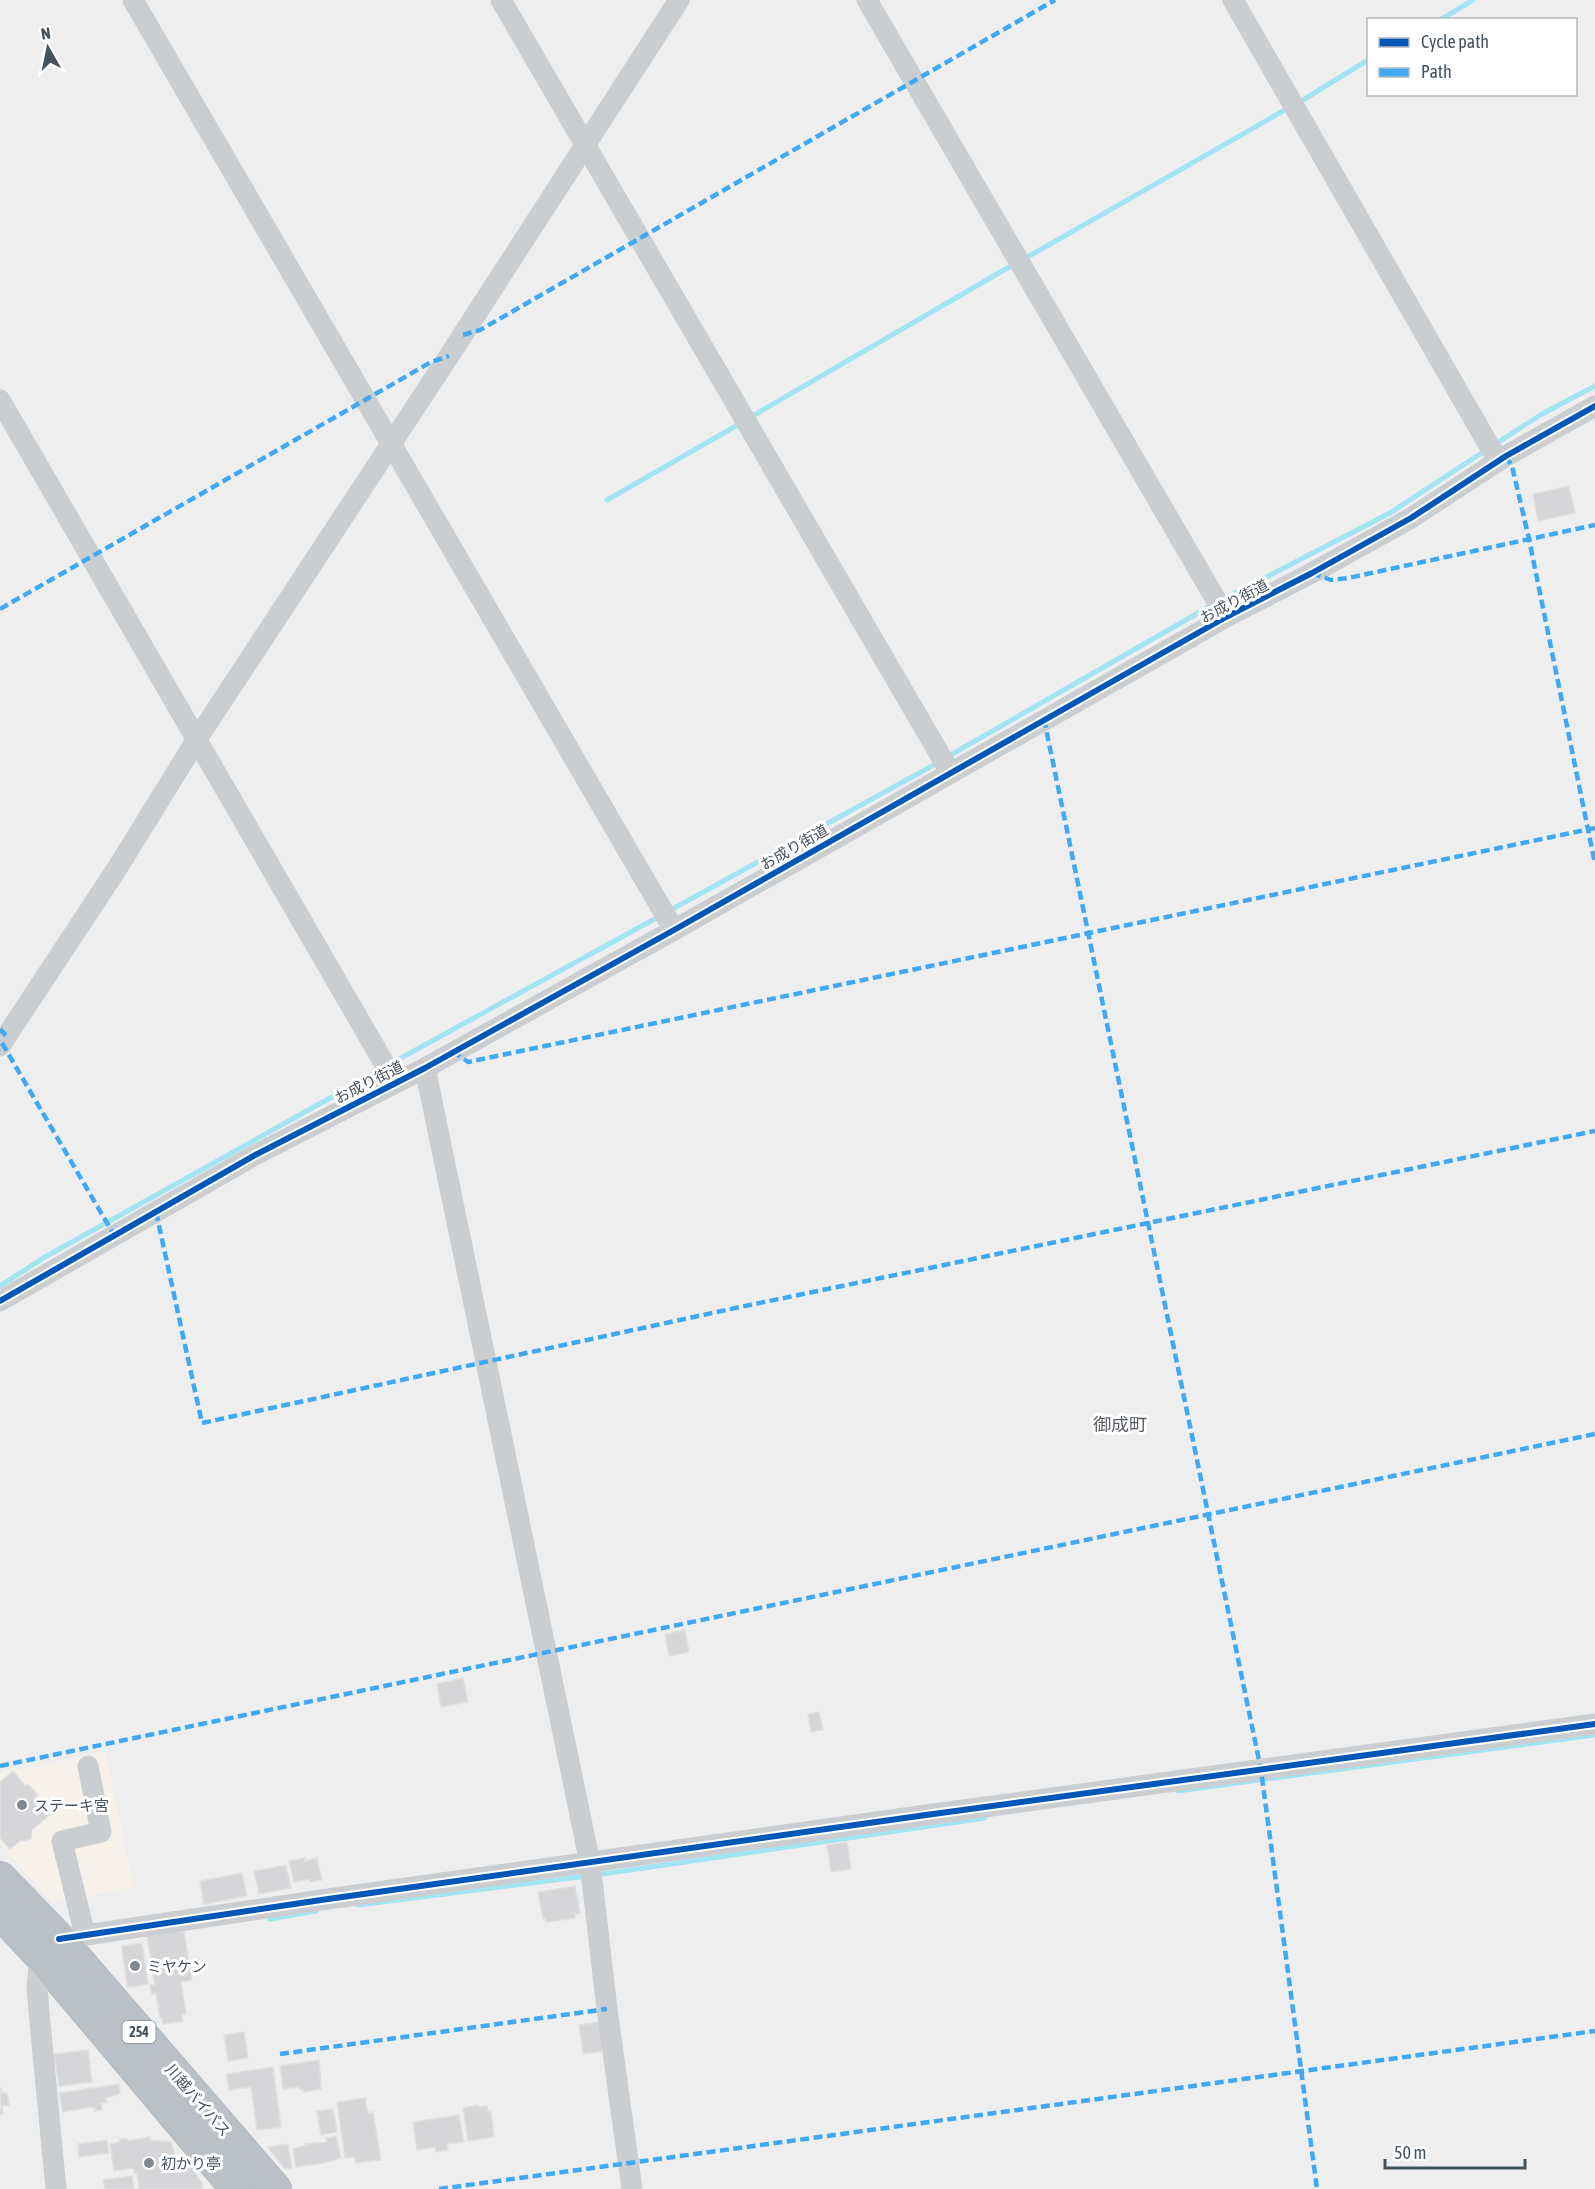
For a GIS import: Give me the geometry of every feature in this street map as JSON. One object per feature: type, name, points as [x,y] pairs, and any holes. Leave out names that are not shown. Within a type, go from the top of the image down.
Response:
[{"type":"highway","name":"川越バイパス","points":[[0,1878],[61,1943],[275,2189]]},
{"type":"highway","name":"川越バイパス","points":[[0,1912],[61,1943],[237,2189]]},
{"type":"street","points":[[133,0],[674,930]]},
{"type":"street","points":[[501,0],[950,772]]},
{"type":"street","points":[[0,1046],[118,867],[197,739],[391,445],[679,0]]},
{"type":"street","points":[[867,0],[1226,617]]},
{"type":"street","points":[[1233,0],[1498,462]]},
{"type":"street","points":[[0,400],[394,1082]]},
{"type":"street","name":"お成り街道","points":[[0,1301],[255,1155],[425,1068],[674,930],[1226,617],[1411,518],[1498,462],[1595,406]]},
{"type":"street","points":[[425,1068],[590,1863],[632,2189]]},
{"type":"street","points":[[61,1943],[590,1863],[1595,1724]]},
{"type":"street","points":[[56,2189],[37,1986],[61,1943],[62,1841],[101,1832],[88,1766]]},
{"type":"shaded area","points":[[105,1752],[134,1887],[52,1903],[0,1843],[0,1773]]},
{"type":"building","points":[[1569,486],[1575,513],[1538,521],[1533,494]]},
{"type":"building","points":[[685,1630],[689,1652],[669,1656],[665,1634]]},
{"type":"building","points":[[463,1678],[468,1702],[441,1707],[437,1684]]},
{"type":"building","points":[[819,1712],[823,1730],[811,1732],[808,1714]]},
{"type":"building","name":"ステーキ宮","points":[[13,1771],[25,1786],[28,1784],[38,1795],[36,1797],[51,1814],[32,1830],[31,1839],[21,1840],[10,1849],[0,1838],[0,1782]]},
{"type":"building","points":[[847,1842],[851,1869],[831,1872],[827,1845]]},
{"type":"building","points":[[305,1858],[305,1861],[317,1858],[322,1880],[310,1882],[309,1879],[294,1882],[289,1861]]},
{"type":"building","points":[[286,1865],[291,1888],[259,1894],[254,1871]]},
{"type":"building","points":[[242,1873],[247,1896],[204,1904],[200,1881]]},
{"type":"building","points":[[575,1886],[580,1913],[575,1914],[575,1918],[546,1922],[545,1918],[543,1919],[538,1892]]},
{"type":"building","points":[[184,1931],[192,1980],[181,1982],[186,2014],[182,2014],[183,2021],[163,2024],[156,1993],[152,1994],[150,1985],[155,1985],[147,1935]]},
{"type":"building","name":"ミヤケン","points":[[142,1943],[148,1984],[130,1987],[127,1986],[122,1948]]},
{"type":"building","points":[[601,2022],[605,2051],[583,2054],[579,2025]]},
{"type":"building","points":[[244,2032],[248,2058],[228,2061],[224,2035]]},
{"type":"building","points":[[88,2050],[92,2082],[59,2086],[54,2054]]},
{"type":"building","points":[[319,2060],[321,2089],[303,2092],[303,2089],[299,2087],[283,2089],[280,2066]]},
{"type":"building","points":[[273,2067],[281,2127],[257,2130],[251,2087],[229,2090],[227,2074]]},
{"type":"building","points":[[119,2084],[120,2094],[106,2098],[107,2102],[101,2103],[102,2110],[95,2111],[95,2108],[91,2107],[63,2112],[59,2093]]},
{"type":"building","points":[[1,2087],[2,2093],[7,2093],[9,2105],[2,2106],[3,2114],[0,2115]]},
{"type":"building","points":[[365,2098],[368,2113],[373,2112],[381,2160],[356,2163],[355,2157],[345,2158],[337,2102]]},
{"type":"building","points":[[478,2105],[479,2107],[487,2106],[488,2112],[491,2111],[494,2137],[468,2141],[463,2108]]},
{"type":"building","points":[[333,2109],[337,2132],[321,2135],[317,2111]]},
{"type":"building","points":[[459,2115],[464,2142],[447,2144],[448,2150],[436,2152],[435,2147],[417,2150],[413,2122]]},
{"type":"building","points":[[336,2136],[341,2158],[296,2167],[293,2149],[305,2146],[305,2144],[327,2142],[326,2138]]},
{"type":"building","name":"初かり亭","points":[[150,2137],[150,2140],[171,2142],[175,2156],[193,2169],[203,2189],[139,2189],[137,2173],[134,2174],[133,2168],[114,2171],[110,2144],[120,2142],[119,2139],[128,2141]]},
{"type":"building","points":[[107,2140],[109,2153],[79,2157],[78,2144]]},
{"type":"building","points":[[288,2144],[292,2168],[285,2169],[268,2147]]},
{"type":"building","points":[[132,2176],[134,2189],[105,2189],[103,2180]]},
{"type":"waterway","points":[[1443,18],[1473,0]]},
{"type":"waterway","points":[[1298,103],[1367,61]]},
{"type":"waterway","points":[[1024,259],[1290,107]]},
{"type":"waterway","points":[[749,418],[1016,263]]},
{"type":"waterway","points":[[1494,445],[1542,414],[1595,386]]},
{"type":"waterway","points":[[607,500],[741,423]]},
{"type":"waterway","points":[[1220,601],[1390,513],[1486,450]]},
{"type":"waterway","points":[[947,757],[1212,605]]},
{"type":"waterway","points":[[669,911],[939,762]]},
{"type":"waterway","points":[[390,1064],[660,916]]},
{"type":"waterway","points":[[0,1286],[45,1257],[382,1069]]},
{"type":"waterway","points":[[1178,1791],[1594,1735]]},
{"type":"waterway","points":[[596,1875],[985,1818]]},
{"type":"waterway","points":[[358,1905],[587,1876]]},
{"type":"waterway","points":[[270,1919],[316,1911]]},
{"type":"marked path","points":[[463,335],[480,330],[1055,0]]},
{"type":"marked path","points":[[0,609],[431,362],[449,356]]},
{"type":"marked path","points":[[1506,456],[1512,466],[1529,539],[1595,864]]},
{"type":"marked path","points":[[1312,573],[1331,580],[1348,578],[1595,525]]},
{"type":"marked path","points":[[1044,719],[1261,1770],[1317,2189]]},
{"type":"marked path","points":[[453,1051],[468,1062],[1595,828]]},
{"type":"marked path","points":[[0,1029],[6,1036]]},
{"type":"marked path","points":[[2,1043],[114,1235]]},
{"type":"marked path","points":[[156,1212],[202,1423],[740,1307],[1595,1131]]},
{"type":"marked path","points":[[0,1766],[1595,1434]]},
{"type":"marked path","points":[[280,2054],[607,2009]]},
{"type":"marked path","points":[[439,2189],[1595,2031]]},
{"type":"cycle path","points":[[0,1301],[255,1155],[425,1068],[674,930],[1226,617],[1411,518],[1506,456],[1595,406]]},
{"type":"cycle path","points":[[59,1939],[926,1815],[1595,1724]]},
{"type":"place","name":"ステーキ宮","points":[[22,1805]]},
{"type":"place","name":"ミヤケン","points":[[135,1966]]},
{"type":"place","name":"初かり亭","points":[[149,2163]]},
{"type":"district","name":"御成町","points":[[1120,1424]]}]
